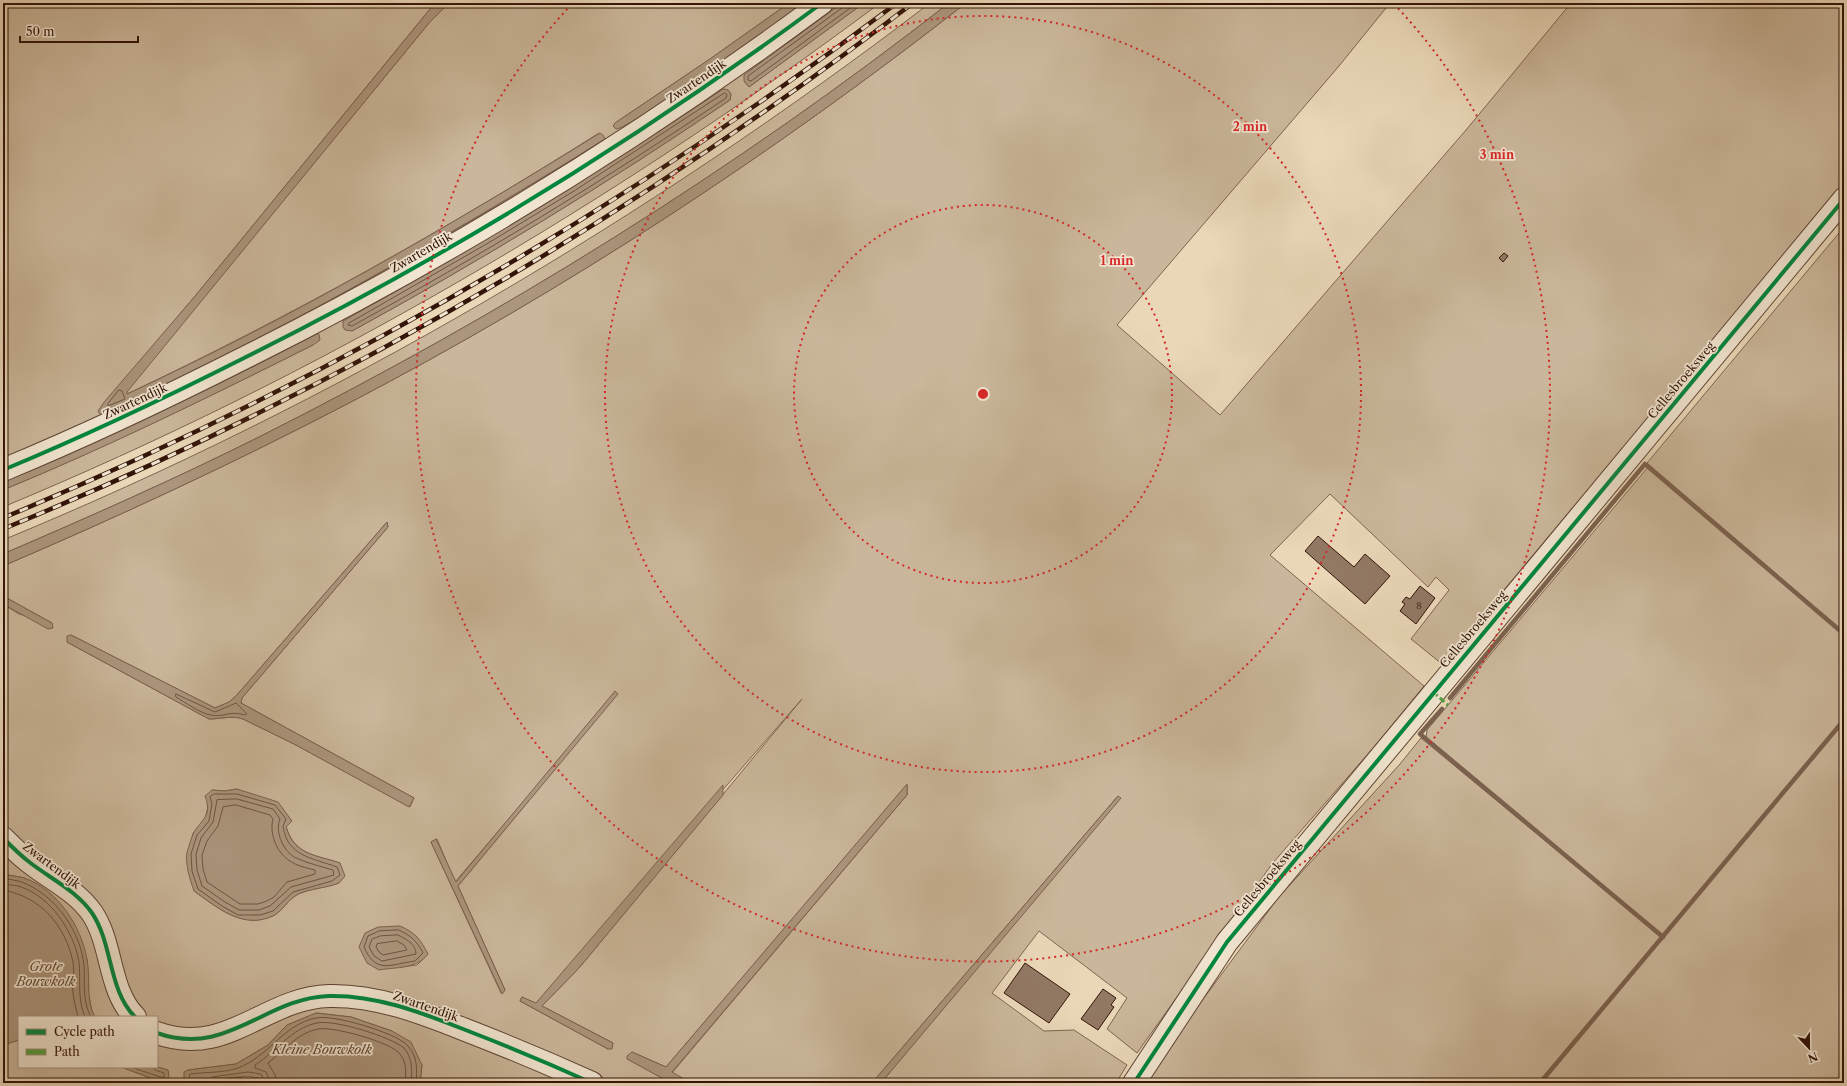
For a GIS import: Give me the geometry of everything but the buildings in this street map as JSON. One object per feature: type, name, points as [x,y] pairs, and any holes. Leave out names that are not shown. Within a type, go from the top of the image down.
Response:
[{"type":"street","name":"Zwartendijk","points":[[3,470],[164,399],[317,322],[402,276],[559,182],[641,130],[722,76],[822,3]]},
{"type":"street","name":"Cellesbroeksweg","points":[[1134,1083],[1227,942],[1844,199]]},
{"type":"street","name":"Zwartendijk","points":[[3,838],[29,862],[66,887],[92,913],[104,936],[121,993],[128,1008],[134,1016]]},
{"type":"street","name":"Zwartendijk","points":[[158,1033],[176,1039],[190,1040],[209,1038],[225,1034],[270,1012],[305,1000],[330,996],[363,998],[387,1003],[428,1016],[492,1040],[592,1083]]},
{"type":"shaded area","points":[[3,3],[435,3],[196,295],[98,411],[311,312],[476,218],[605,139],[599,133],[542,169],[367,271],[188,365],[127,394],[126,392],[429,23],[449,3],[789,3],[710,59],[615,123],[614,127],[803,3],[811,3],[637,125],[314,316],[3,463]]},
{"type":"shaded area","points":[[834,3],[842,3],[793,40],[744,81],[749,87],[864,3],[880,3],[777,78],[673,149],[566,217],[457,282],[347,344],[234,402],[119,456],[3,507],[3,490],[198,402],[275,364],[313,345],[317,334],[201,393],[122,430],[3,482],[3,477],[175,400],[790,36]],"holes":[[[723,89],[728,90],[731,94],[730,100],[638,161],[497,249],[352,331],[343,321],[488,238],[583,180]]]},
{"type":"shaded area","points":[[930,3],[949,3],[868,65],[785,125],[614,237],[527,290],[350,390],[259,437],[196,468],[3,554],[3,540],[126,487],[248,429],[367,367],[484,302],[599,233],[712,160],[822,83]]},
{"type":"shaded area","points":[[966,3],[1390,3],[1339,66],[1117,325],[1220,415],[1466,130],[1571,3],[1844,3],[1844,183],[1442,664],[1411,639],[1449,590],[1436,577],[1428,587],[1330,494],[1270,555],[1424,686],[1374,747],[1272,864],[1137,1053],[1107,1029],[1127,998],[1039,931],[992,993],[1044,1031],[1074,1030],[1127,1065],[1116,1083],[881,1083],[1118,796],[872,1083],[604,1083],[532,1050],[366,994],[211,1031],[158,1025],[158,1016],[143,1016],[135,1007],[110,938],[3,833],[3,604],[19,614],[52,623],[3,596],[3,566],[91,528],[221,467],[349,403],[430,360],[589,267],[743,166],[819,113]],"holes":[[[387,522],[388,527],[242,698],[241,703],[414,798],[410,807],[296,745],[243,719],[231,717],[209,719],[67,642],[71,635],[215,708],[229,702],[236,696]],[[802,699],[579,968],[542,1006],[613,1043],[608,1049],[520,1001],[522,997],[536,1004]],[[907,785],[907,795],[666,1080],[628,1059],[632,1052],[666,1067]],[[237,789],[292,821],[286,826],[294,843],[307,852],[340,863],[339,883],[299,894],[292,898],[280,911],[274,915],[263,919],[252,920],[231,915],[194,891],[193,833],[205,819],[212,790],[225,791]],[[525,805],[458,886],[505,990],[501,993],[431,842],[437,839],[455,882],[519,807]],[[428,954],[417,965],[400,967]]]},
{"type":"shaded area","points":[[1844,227],[1844,632],[1647,463]]},
{"type":"shaded area","points":[[1648,467],[1844,636],[1844,718],[1663,935],[1426,737],[1427,730]]},
{"type":"shaded area","points":[[1844,722],[1844,1083],[1541,1083]]},
{"type":"shaded area","points":[[1421,738],[1662,937],[1538,1083],[1144,1083],[1181,1029],[1278,898],[1400,764]]},
{"type":"shaded area","points":[[3,847],[82,909],[127,1016],[94,1016],[92,1012],[88,992],[87,959],[25,878],[3,874]]},
{"type":"shaded area","points":[[306,1005],[373,1006],[578,1083],[420,1083],[422,1065],[392,1031],[351,1017],[317,1013],[287,1025],[268,1045],[236,1064],[188,1070],[184,1078],[184,1083],[167,1083],[168,1070],[158,1067],[158,1039]]},
{"type":"shaded area","points":[[18,1040],[18,1068],[124,1068],[164,1083],[3,1083],[3,1045]]},
{"type":"shaded area","points":[[248,1076],[259,1078],[262,1083],[200,1083]]},
{"type":"water","points":[[435,3],[449,3],[429,23],[127,392],[127,394],[249,335],[368,271],[485,203],[600,133],[605,139],[482,214],[358,285],[167,384],[102,415],[99,413],[98,411],[105,401],[196,295]]},
{"type":"water","points":[[789,3],[803,3],[648,112],[627,125],[616,129],[613,126],[615,123],[710,59]]},
{"type":"water","points":[[842,3],[864,3],[749,87],[744,81],[744,75]]},
{"type":"water","points":[[949,3],[966,3],[819,113],[743,166],[589,267],[430,360],[349,403],[221,467],[134,508],[3,566],[3,554],[196,468],[259,437],[350,390],[527,290],[700,182],[785,125],[868,65]]},
{"type":"water","points":[[723,89],[728,90],[731,94],[730,100],[591,191],[497,249],[352,331],[345,330],[343,327],[343,321],[392,294],[536,209],[677,120]]},
{"type":"water","points":[[319,334],[320,340],[313,345],[275,364],[120,439],[3,490],[3,482],[83,448],[162,411]]},
{"type":"water","points":[[387,522],[388,527],[242,698],[241,703],[414,798],[409,807],[296,745],[243,719],[231,717],[209,719],[67,642],[67,636],[71,635],[215,708],[229,702],[236,696]]},
{"type":"water","points":[[3,596],[52,623],[53,628],[48,629],[3,604]]},
{"type":"water","points":[[615,691],[618,694],[458,886],[505,990],[502,994],[431,842],[436,839],[456,882]]},
{"type":"water","points":[[907,784],[907,795],[672,1072],[691,1083],[671,1083],[627,1059],[627,1056],[632,1052],[666,1067]]},
{"type":"water","points":[[723,785],[723,795],[579,968],[542,1006],[613,1043],[612,1049],[608,1049],[520,1001],[522,997],[536,1003]]},
{"type":"water","points":[[237,789],[278,802],[292,821],[286,827],[294,843],[300,849],[340,863],[345,876],[339,883],[299,894],[292,898],[275,915],[264,919],[253,920],[242,919],[232,915],[212,904],[194,891],[187,867],[187,852],[193,834],[207,813],[208,809],[205,796],[212,790],[225,791]]},
{"type":"water","points":[[1118,796],[1121,798],[881,1083],[872,1083]]},
{"type":"water","name":"Grote Bouwkolk","points":[[3,874],[24,878],[36,883],[57,900],[74,922],[80,935],[87,960],[89,996],[95,1016],[18,1016],[18,1040],[3,1045]]},
{"type":"water","points":[[400,926],[410,931],[417,937],[428,954],[423,959],[412,965],[400,968],[379,970],[367,963],[359,947],[365,933],[378,927]]},
{"type":"water","name":"Kleine Bouwkolk","points":[[316,1013],[351,1017],[392,1031],[411,1042],[422,1065],[420,1083],[262,1083],[259,1078],[231,1077],[184,1083],[184,1072],[188,1070],[236,1064],[268,1045],[287,1025]]},
{"type":"water","points":[[158,1067],[168,1070],[169,1075],[167,1083],[124,1068]]},
{"type":"waterway","points":[[1450,698],[1645,464],[1844,634]]},
{"type":"waterway","points":[[1442,709],[1420,734],[1663,937]]},
{"type":"waterway","points":[[1540,1083],[1844,720]]},
{"type":"railway","points":[[3,518],[122,466],[238,411],[353,351],[466,289],[577,222],[686,153],[897,3]]},
{"type":"railway","points":[[3,529],[124,477],[243,421],[360,360],[475,296],[588,228],[699,156],[807,81],[913,3]]},
{"type":"marked path","points":[[1433,692],[1448,705]]},
{"type":"cycle path","points":[[3,470],[155,402],[214,373],[320,319],[468,237],[613,148],[753,53],[822,3]]},
{"type":"cycle path","points":[[1134,1083],[1227,942],[1844,199]]},
{"type":"cycle path","points":[[3,838],[28,861],[70,891],[86,905],[92,913],[99,925],[104,939],[120,994],[126,1006],[134,1016]]},
{"type":"cycle path","points":[[158,1033],[182,1039],[204,1038],[225,1033],[285,1006],[306,999],[329,996],[364,998],[398,1006],[431,1017],[544,1062],[592,1083]]}]
